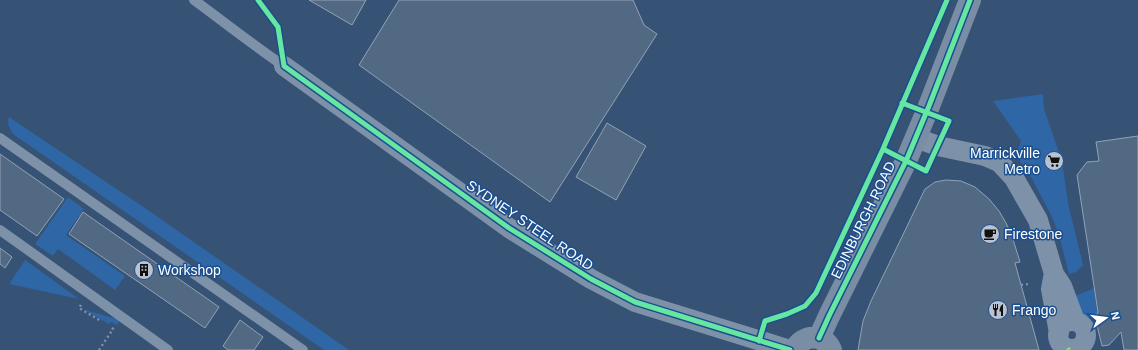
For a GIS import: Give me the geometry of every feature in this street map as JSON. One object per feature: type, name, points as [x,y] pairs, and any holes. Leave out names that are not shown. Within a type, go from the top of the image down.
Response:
[{"type":"street","name":"EDINBURGH ROAD","points":[[825,344],[916,138],[970,0]]},
{"type":"street","name":"SYDNEY STEEL ROAD","points":[[284,66],[509,228],[591,280],[635,302],[790,350]]},
{"type":"street","points":[[916,138],[938,146],[985,156],[999,162],[1014,178],[1038,220],[1054,274],[1062,286],[1075,321],[1079,322],[1085,329],[1086,338],[1081,346],[1077,348],[1065,344],[1051,289],[1054,274]]},
{"type":"street","points":[[795,350],[801,341],[807,338],[825,344]]},
{"type":"lane","points":[[194,0],[238,32],[250,43],[284,66]]},
{"type":"lane","points":[[0,138],[303,350]]},
{"type":"lane","points":[[0,230],[168,350]]},
{"type":"path","points":[[1021,285],[1029,284]]},
{"type":"shaded area","points":[[1043,94],[1044,109],[1062,161],[1068,203],[1083,265],[1076,272],[1069,274],[1058,232],[1052,217],[1031,177],[1016,155],[1021,141],[993,101]]},
{"type":"shaded area","points":[[9,117],[145,208],[349,350],[324,350],[13,134],[8,124]]},
{"type":"shaded area","points":[[68,197],[84,209],[66,235],[125,276],[115,290],[58,249],[53,256],[35,244]]},
{"type":"shaded area","points":[[25,260],[79,299],[9,284]]},
{"type":"shaded area","points":[[1094,288],[1098,312],[1095,317],[1085,317],[1079,314],[1073,297]]},
{"type":"shaded area","points":[[82,309],[120,320],[117,325],[111,322],[109,324]]},
{"type":"building","points":[[309,0],[366,0],[352,25]]},
{"type":"building","points":[[399,0],[633,0],[644,25],[657,34],[550,202],[359,65]]},
{"type":"building","points":[[607,123],[646,146],[616,200],[576,177]]},
{"type":"building","points":[[1138,136],[1138,350],[1124,350],[1121,332],[1109,345],[1102,346],[1095,317],[1098,312],[1077,175],[1087,162],[1099,161],[1096,142]]},
{"type":"building","points":[[0,154],[64,199],[37,236],[0,210]]},
{"type":"building","points":[[946,180],[961,181],[975,187],[989,199],[999,211],[1006,223],[1012,236],[1020,262],[1015,263],[1039,350],[858,350],[863,321],[871,301],[925,189],[935,182]]},
{"type":"building","name":"Workshop","points":[[83,212],[219,307],[205,328],[69,234]]},
{"type":"building","points":[[0,248],[12,257],[5,268],[0,264]]},
{"type":"building","points":[[240,320],[263,337],[254,350],[228,350],[223,346]]},
{"type":"cycle path","points":[[258,0],[278,27],[284,66],[509,228],[591,279],[635,302],[790,350]]},
{"type":"cycle path","points":[[759,341],[765,321],[805,306],[816,293],[883,149],[947,0]]},
{"type":"cycle path","points":[[819,338],[906,161],[970,0]]},
{"type":"cycle path","points":[[883,149],[926,171],[949,121],[902,103]]},
{"type":"place","name":"Marrickville Metro","points":[[1054,161]]},
{"type":"place","name":"Firestone","points":[[990,234]]},
{"type":"place","name":"Workshop","points":[[144,270]]},
{"type":"place","name":"Frango","points":[[998,310]]}]
